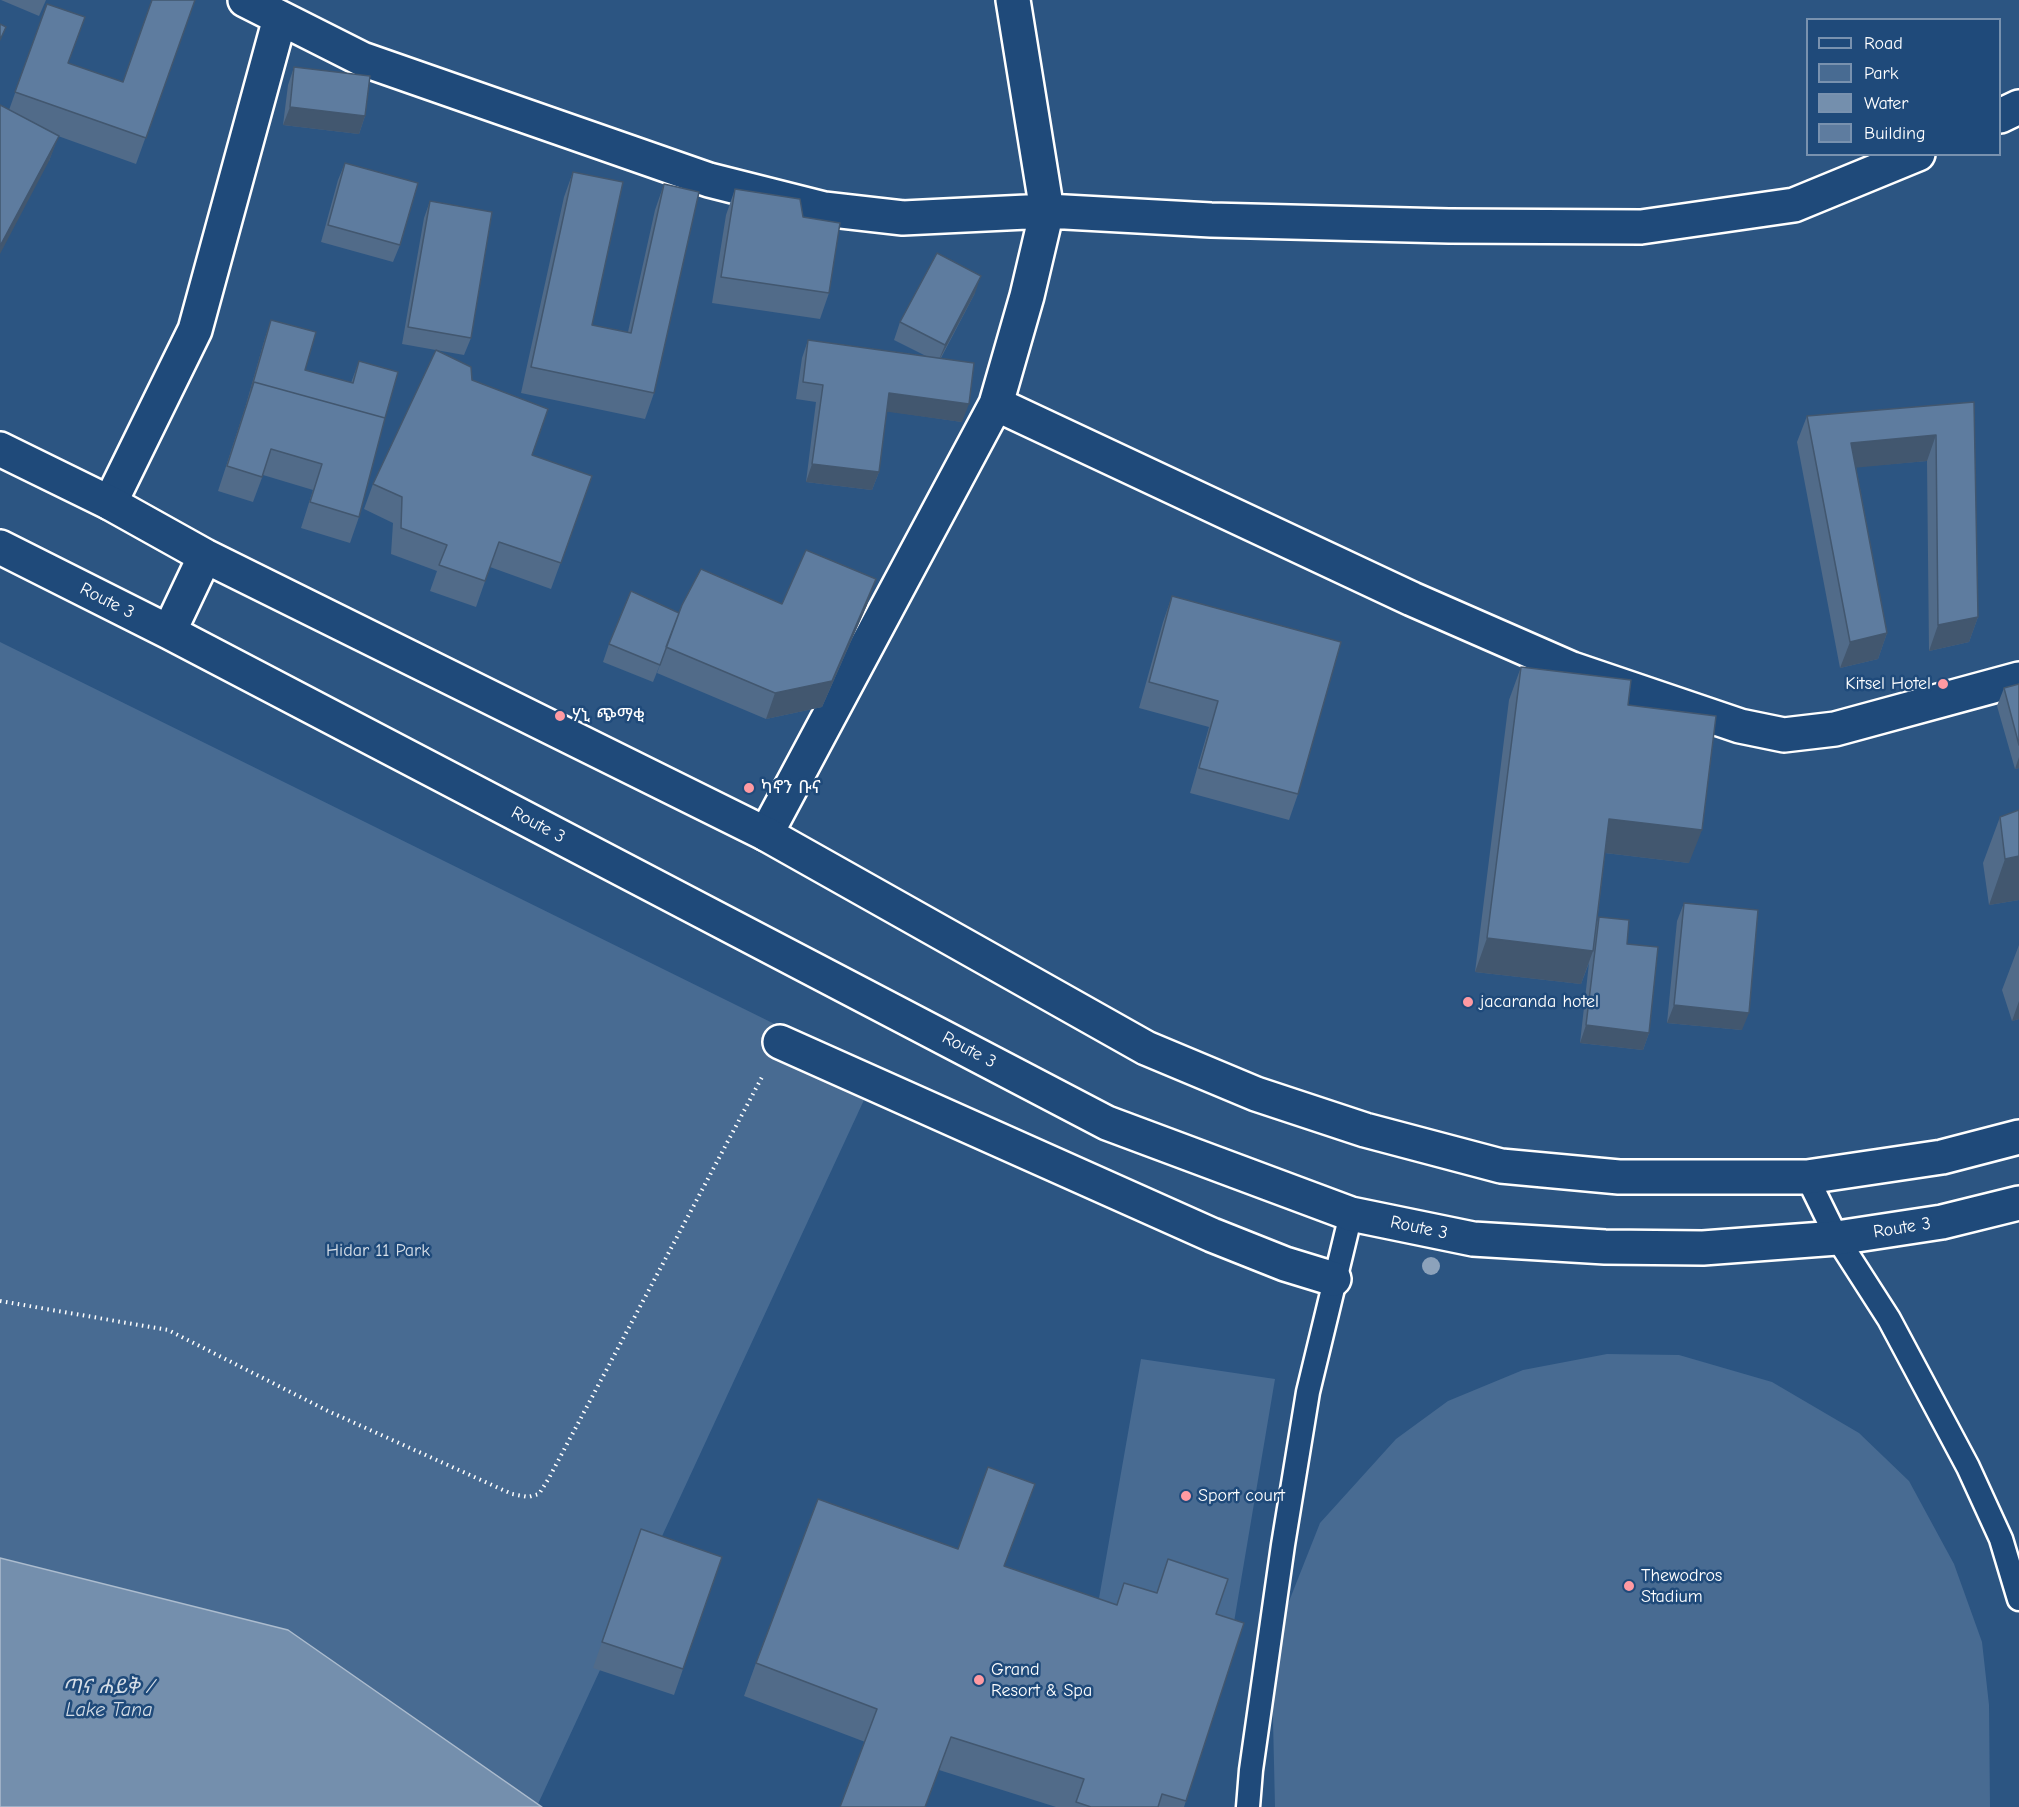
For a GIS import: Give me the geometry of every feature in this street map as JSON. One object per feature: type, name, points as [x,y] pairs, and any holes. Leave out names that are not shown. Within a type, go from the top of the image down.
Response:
[{"type":"street","points":[[245,0],[362,59],[709,180],[812,206],[903,218],[1047,211],[1211,220],[1425,226],[1641,227],[1794,205],[1913,156]]},
{"type":"street","points":[[766,834],[996,404],[1027,296],[1047,211],[1012,0]]},
{"type":"street","points":[[110,503],[195,330],[280,18]]},
{"type":"street","points":[[2001,116],[2019,107]]},
{"type":"street","points":[[996,404],[1412,599],[1572,669],[1740,726],[1784,735],[1835,729],[2019,679]]},
{"type":"street","points":[[0,449],[110,503],[205,556],[766,834],[1146,1048],[1256,1094],[1343,1122],[1501,1166],[1619,1177],[1806,1177],[1942,1157],[2019,1137]]},
{"type":"street","name":"Route 3","points":[[0,547],[169,632],[1107,1123],[1351,1214],[1473,1239],[1605,1246],[1703,1248],[1837,1238],[1942,1222],[2019,1203]]},
{"type":"street","points":[[169,632],[205,556]]},
{"type":"street","points":[[780,1042],[1212,1235],[1285,1264],[1334,1279]]},
{"type":"lane","points":[[1806,1177],[1837,1238],[1888,1318],[1968,1467],[2001,1539],[2019,1599]]},
{"type":"lane","points":[[1248,1807],[1251,1770],[1285,1533],[1308,1392],[1351,1214]]},
{"type":"path","points":[[0,1300],[168,1330],[328,1410],[512,1494],[528,1497],[539,1494],[780,1042]]},
{"type":"green space","name":"Hidar 11 Park","points":[[0,642],[876,1074],[538,1804],[288,1630],[0,1558]]},
{"type":"green space","name":"Thewodros Stadium","points":[[1607,1354],[1679,1355],[1772,1382],[1859,1433],[1909,1481],[1954,1564],[1982,1642],[1989,1705],[1990,1807],[1275,1807],[1272,1676],[1286,1609],[1320,1523],[1396,1439],[1448,1401],[1523,1370]]},
{"type":"green space","name":"Sport court","points":[[1141,1359],[1275,1379],[1233,1628],[1098,1604]]},
{"type":"water","name":"ጣና ሐይቅ / Lake Tana","points":[[0,1558],[288,1630],[542,1807],[0,1807]]},
{"type":"building","points":[[152,0],[195,0],[146,138],[15,92],[47,4],[85,17],[68,63],[123,82]]},
{"type":"building","points":[[0,24],[6,27],[0,40]]},
{"type":"building","points":[[294,67],[370,76],[365,116],[290,107]]},
{"type":"building","points":[[0,105],[59,136],[0,246]]},
{"type":"building","points":[[345,163],[418,183],[400,245],[328,225]]},
{"type":"building","points":[[573,172],[623,182],[592,325],[631,333],[664,184],[699,192],[654,393],[531,367]]},
{"type":"building","points":[[735,189],[800,199],[803,217],[840,223],[829,293],[721,277]]},
{"type":"building","points":[[430,201],[492,212],[471,338],[408,327]]},
{"type":"building","points":[[937,253],[981,276],[945,345],[900,322]]},
{"type":"building","points":[[271,320],[316,332],[305,370],[353,383],[359,361],[398,372],[385,418],[254,382],[251,390]]},
{"type":"building","points":[[808,340],[974,363],[969,404],[889,393],[879,472],[812,464],[823,385],[803,382]]},
{"type":"building","points":[[436,350],[471,367],[472,380],[548,409],[532,455],[592,476],[561,563],[499,542],[485,581],[439,565],[447,545],[401,528],[402,497],[373,484]]},
{"type":"building","points":[[254,382],[385,418],[359,517],[310,502],[322,464],[271,449],[262,477],[227,466]]},
{"type":"building","points":[[1974,402],[1978,617],[1938,625],[1936,435],[1851,443],[1887,633],[1850,642],[1807,416]]},
{"type":"building","points":[[806,550],[876,579],[832,681],[775,693],[666,647],[682,605],[701,569],[782,604]]},
{"type":"building","points":[[631,591],[679,613],[660,665],[609,644]]},
{"type":"building","points":[[1172,596],[1341,642],[1298,794],[1199,768],[1218,701],[1149,682]]},
{"type":"building","points":[[1521,667],[1631,680],[1628,705],[1716,716],[1702,830],[1609,819],[1593,951],[1487,938]]},
{"type":"building","points":[[2019,684],[2019,745],[2004,688]]},
{"type":"building","points":[[2019,810],[2019,856],[2005,859],[2000,817]]},
{"type":"building","points":[[1684,903],[1758,910],[1749,1013],[1674,1005]]},
{"type":"building","points":[[1599,917],[1629,920],[1627,944],[1658,947],[1649,1033],[1586,1025]]},
{"type":"building","points":[[988,1467],[1035,1484],[1004,1566],[1117,1605],[1124,1583],[1157,1593],[1168,1559],[1228,1579],[1216,1614],[1244,1623],[1186,1801],[1162,1794],[1158,1807],[1091,1807],[1076,1802],[1084,1779],[951,1737],[925,1807],[840,1807],[877,1709],[756,1663],[818,1499],[958,1549]]},
{"type":"building","points":[[641,1529],[722,1557],[683,1669],[602,1642]]},
{"type":"place","name":"Kitsel Hotel","points":[[1943,684]]},
{"type":"place","name":"ሃኒ ጭማቂ","points":[[560,716]]},
{"type":"place","name":"ካኖን ቡና","points":[[749,788]]},
{"type":"place","name":"jacaranda hotel","points":[[1468,1002]]},
{"type":"place","name":"Sport court","points":[[1186,1496]]},
{"type":"place","name":"Thewodros Stadium","points":[[1629,1586]]},
{"type":"place","name":"Grand Resort & Spa","points":[[979,1680]]}]
